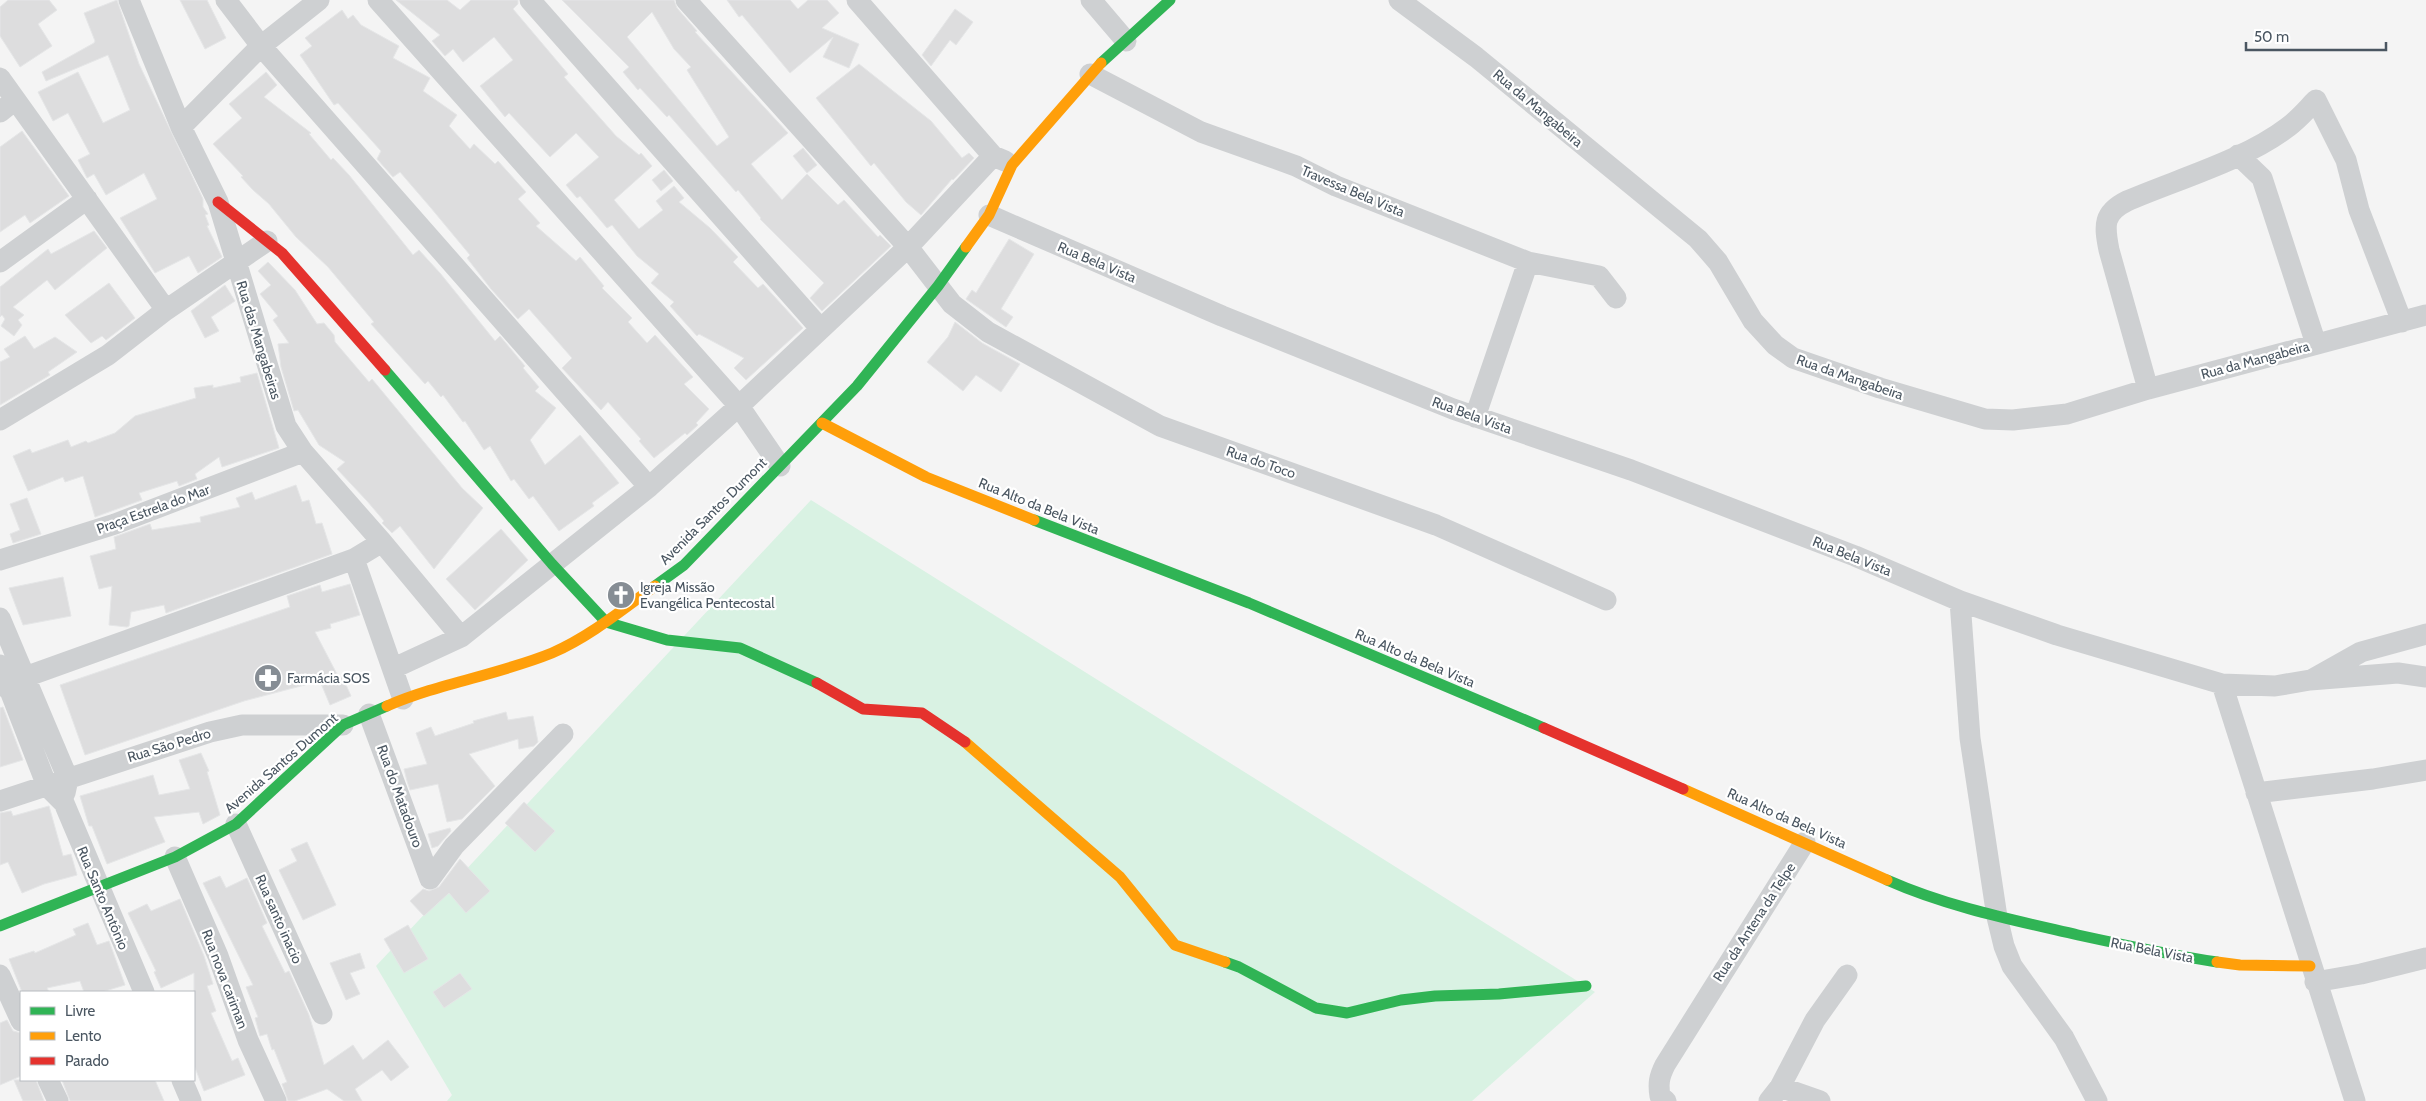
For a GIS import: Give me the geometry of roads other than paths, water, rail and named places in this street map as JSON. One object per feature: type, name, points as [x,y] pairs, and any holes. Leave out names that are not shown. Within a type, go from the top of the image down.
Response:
[{"type":"street","name":"Rua das Mangabeiras","points":[[129,0],[180,127],[218,202],[286,426],[303,452],[382,542],[461,637]]},
{"type":"street","points":[[226,0],[262,46],[649,487]]},
{"type":"street","points":[[180,127],[262,46],[320,0]]},
{"type":"street","points":[[378,0],[739,406],[780,466]]},
{"type":"street","points":[[530,0],[820,328]]},
{"type":"street","name":"Rua do Toco","points":[[686,0],[908,247],[938,286],[966,316],[988,332],[1153,422],[1436,525],[1606,600]]},
{"type":"street","points":[[857,0],[993,156],[1012,164]]},
{"type":"street","points":[[1091,0],[1126,41]]},
{"type":"street","name":"Avenida Santos Dumont","points":[[0,926],[175,857],[236,824],[343,726],[403,699],[494,673],[553,652],[606,622],[684,565],[857,386],[938,286],[989,215],[1012,164],[1090,74],[1170,0]]},
{"type":"street","name":"Rua da Mangabeira","points":[[1399,0],[1476,57],[1698,239],[1718,262],[1753,321],[1775,344],[1792,358],[1880,388],[1985,419],[2013,420],[2067,414],[2148,389],[2426,316]]},
{"type":"street","name":"Travessa Bela Vista","points":[[1090,74],[1201,132],[1296,166],[1336,186],[1528,262],[1599,276],[1616,298]]},
{"type":"street","points":[[0,78],[7,106],[87,199],[166,310]]},
{"type":"street","points":[[2148,389],[2109,250],[2106,237],[2107,219],[2114,208],[2127,201],[2238,155],[2288,127],[2316,100],[2346,160],[2359,210],[2402,322]]},
{"type":"street","points":[[2238,155],[2262,178],[2316,344]]},
{"type":"street","points":[[394,668],[461,637],[649,487],[739,406],[908,247],[993,156]]},
{"type":"street","points":[[0,262],[87,199]]},
{"type":"street","points":[[218,202],[282,253],[309,282],[552,564],[606,622],[667,640],[740,648],[805,677],[863,709],[922,713],[973,748],[1120,877],[1174,945],[1239,967],[1316,1008],[1348,1013],[1401,1000],[1435,996],[1499,994],[1586,986]]},
{"type":"street","name":"Rua Bela Vista","points":[[989,215],[1222,316],[1475,416],[1631,470],[1855,556],[1960,601],[2057,635],[2222,684],[2265,686],[2310,680],[2398,673],[2426,677]]},
{"type":"street","points":[[0,420],[108,355],[166,310],[267,241]]},
{"type":"street","points":[[1475,416],[1528,262]]},
{"type":"street","name":"Rua Alto da Bela Vista","points":[[822,423],[926,477],[1112,552],[1249,603],[1427,680],[1595,749],[1917,894],[1997,917]]},
{"type":"street","name":"Praça Estrela do Mar","points":[[0,560],[115,524],[303,452]]},
{"type":"street","points":[[8,678],[354,559],[382,542]]},
{"type":"street","points":[[354,559],[394,668],[403,699]]},
{"type":"street","points":[[1960,601],[1970,738],[1997,917],[2004,946],[2012,966],[2064,1038],[2097,1101]]},
{"type":"street","name":"Rua Santo Antônio","points":[[0,618],[8,678],[47,786],[64,802],[144,991]]},
{"type":"street","points":[[2310,680],[2361,652],[2426,634]]},
{"type":"street","name":"Rua Santo Antônio","points":[[8,678],[68,779]]},
{"type":"street","points":[[2222,684],[2354,1101]]},
{"type":"street","name":"Rua do Matadouro","points":[[369,714],[430,879],[454,846],[563,734]]},
{"type":"street","name":"Rua São Pedro","points":[[0,801],[159,747],[242,725],[343,726]]},
{"type":"street","points":[[2256,793],[2373,780],[2426,770]]},
{"type":"street","points":[[64,802],[68,779]]},
{"type":"street","name":"Rua santo inacio","points":[[236,824],[322,1014]]},
{"type":"street","name":"Rua da Antena da Telpe","points":[[1663,1099],[1659,1076],[1703,1002],[1805,842]]},
{"type":"street","name":"Rua nova cariman","points":[[175,857],[218,956],[248,1040],[276,1101]]},
{"type":"street","name":"Rua Bela Vista","points":[[1997,917],[2182,958],[2313,974],[2361,974],[2426,958]]},
{"type":"street","points":[[0,975],[20,1019]]},
{"type":"street","points":[[1820,1101],[1774,1094],[1814,1020],[1847,976]]},
{"type":"street","points":[[48,1081],[58,1101]]},
{"type":"street","points":[[182,1081],[191,1101]]},
{"type":"place","name":"Igreja Missão Evangélica Pentecostal","points":[[621,595]]},
{"type":"place","name":"Farmácia SOS","points":[[268,678]]}]
